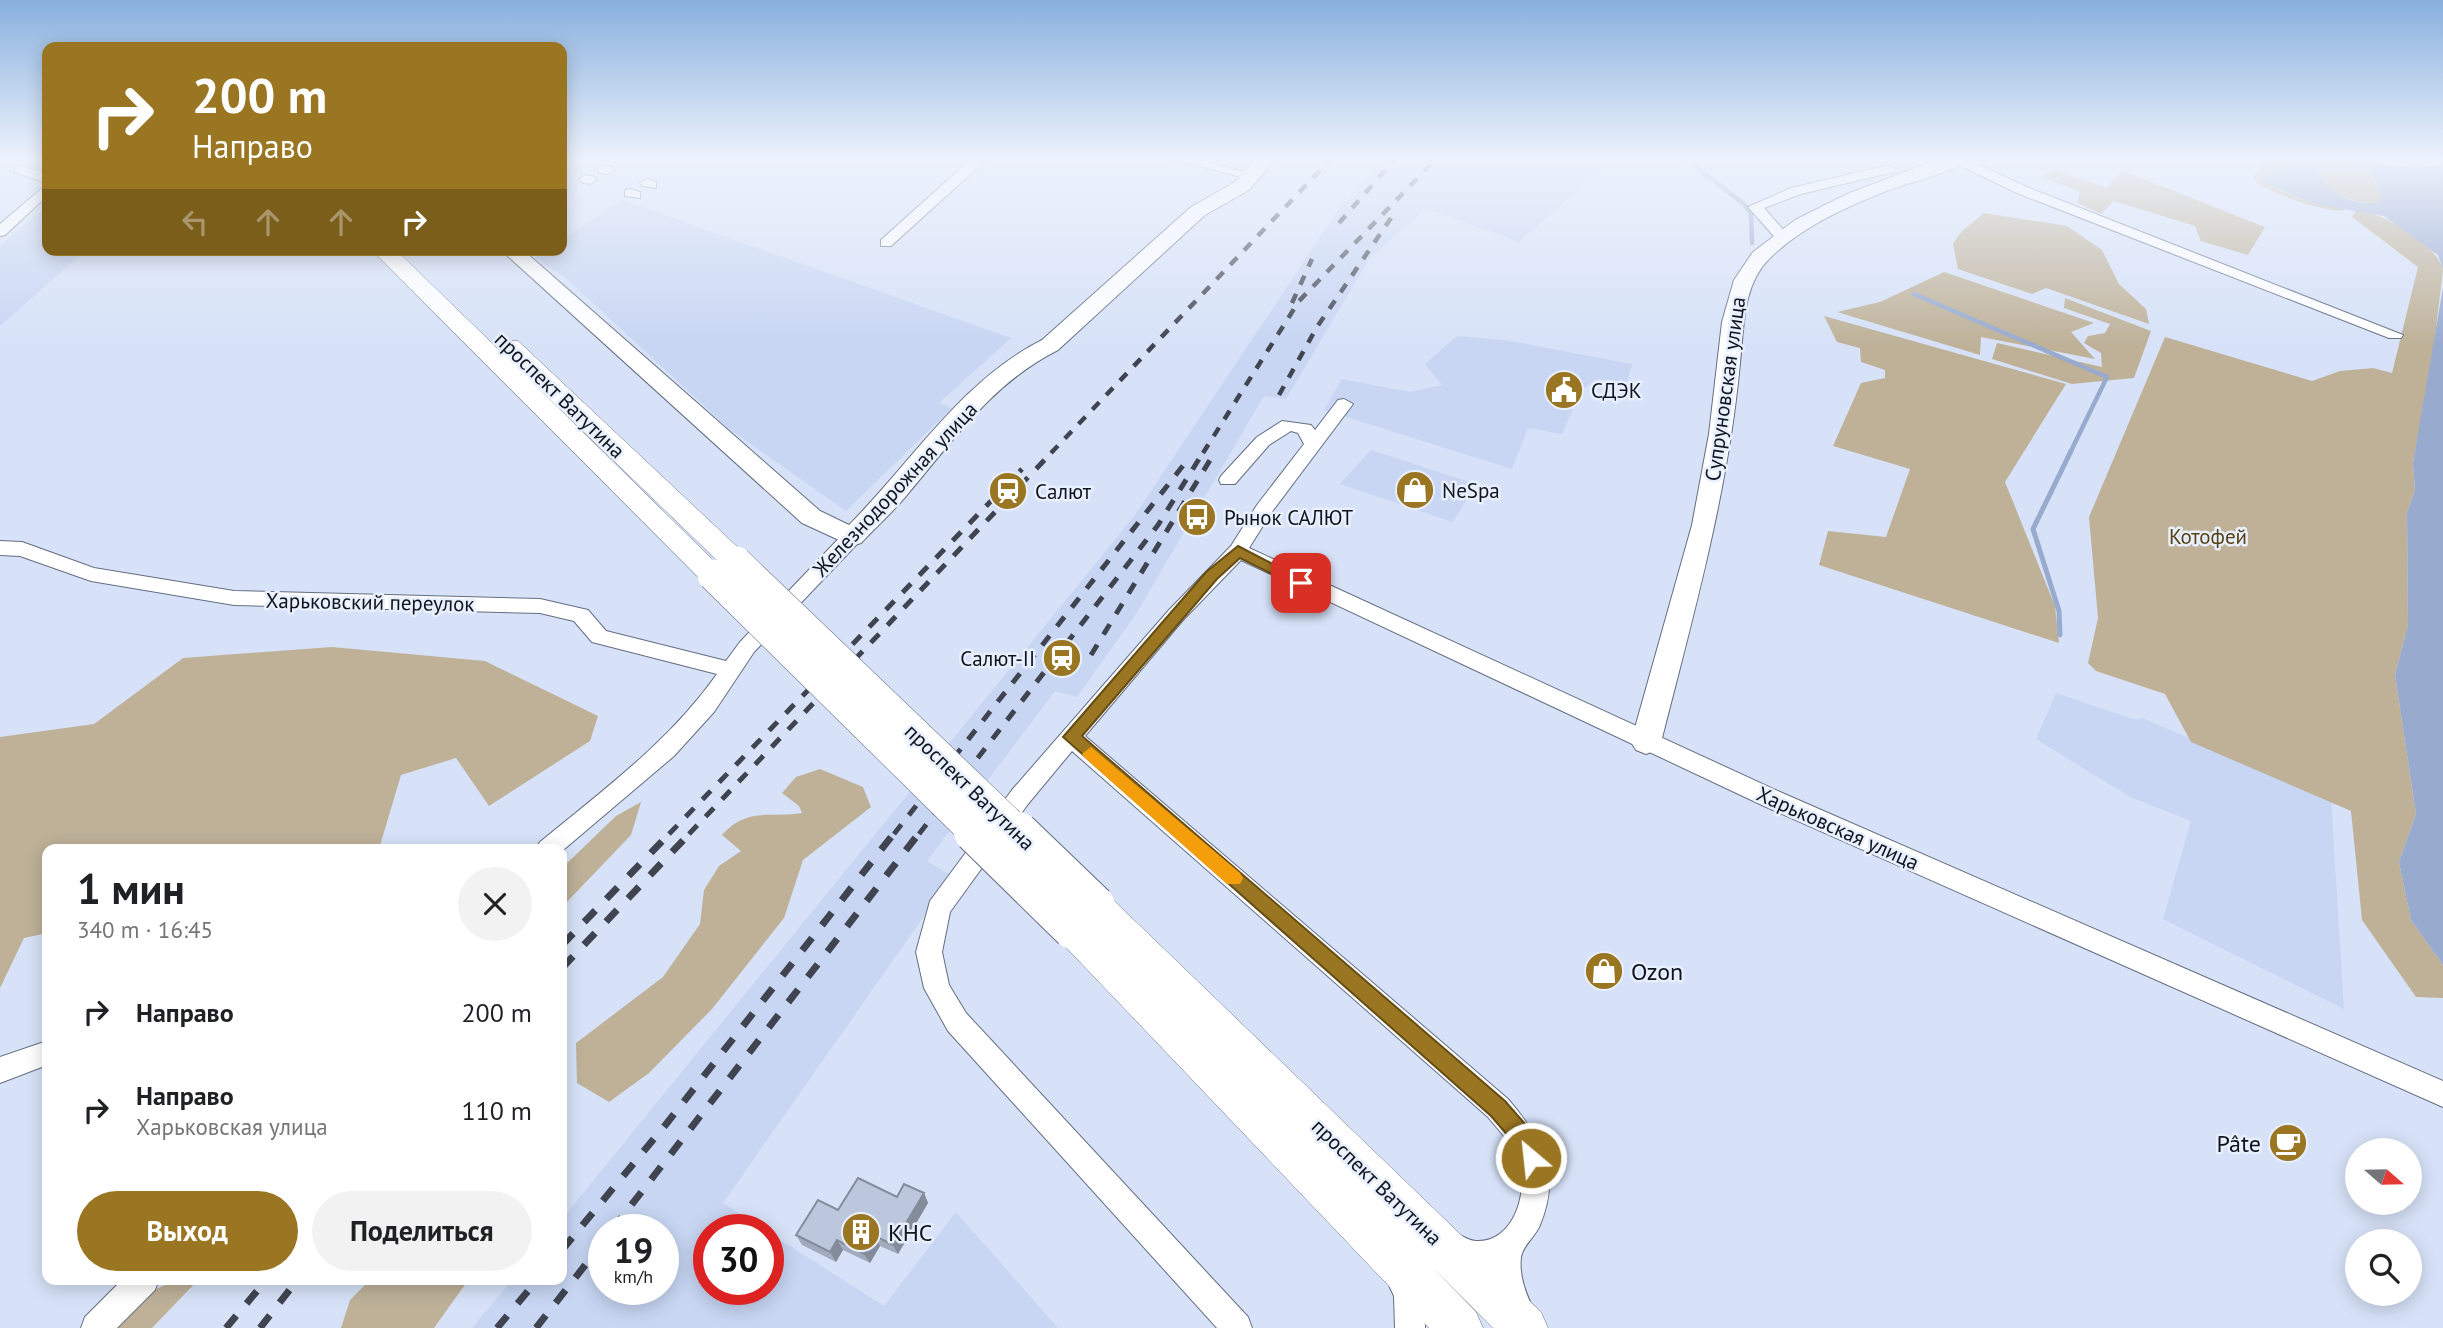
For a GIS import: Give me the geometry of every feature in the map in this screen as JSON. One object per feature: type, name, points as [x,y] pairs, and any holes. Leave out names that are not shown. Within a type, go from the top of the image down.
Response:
[{"type":"main road","name":"проспект Ватутина","points":[[389,256],[724,569],[1084,918],[1427,1231],[1526,1328]]},
{"type":"main road","name":"проспект Ватутина","points":[[417,256],[724,569]]},
{"type":"main road","name":"проспект Ватутина","points":[[1084,918],[1392,1260],[1460,1328]]},
{"type":"street","points":[[886,243],[911,221]]},
{"type":"street","name":"Железнодорожная улица","points":[[554,844],[666,750],[706,706],[747,648],[896,492],[954,421],[1026,355],[1051,345],[1187,221]]},
{"type":"street","points":[[1768,221],[1783,238]]},
{"type":"street","name":"Супруновская улица","points":[[1646,742],[1700,546],[1720,446],[1735,303],[1742,278],[1760,255],[1812,221]]},
{"type":"street","points":[[2102,221],[2395,335]]},
{"type":"street","points":[[518,256],[811,517],[852,537]]},
{"type":"street","points":[[1237,1328],[957,1022],[937,988],[929,952],[939,908],[1020,797],[1211,576],[1238,551],[1264,509],[1344,404]]},
{"type":"street","points":[[1228,480],[1264,441],[1288,425],[1305,429],[1314,446]]},
{"type":"street","name":"Харьковский переулок","points":[[0,548],[22,549],[91,574],[234,598],[540,606],[580,615],[598,637],[730,670]]},
{"type":"street","name":"Харьковская улица","points":[[1238,551],[1646,742],[2443,1094]]},
{"type":"street","points":[[1071,737],[1498,1108],[1526,1140],[1537,1176],[1535,1200],[1527,1222],[1507,1248],[1511,1297],[1526,1328]]},
{"type":"street","points":[[0,1070],[42,1054]]},
{"type":"street","points":[[1427,1231],[1476,1256],[1507,1248]]},
{"type":"street","points":[[1392,1260],[1409,1294],[1410,1328]]},
{"type":"street","points":[[96,1328],[138,1285]]},
{"type":"shaded area","points":[[29,221],[42,221],[42,256],[79,256],[0,326],[0,246]]},
{"type":"shaded area","points":[[591,221],[681,221],[1011,338],[939,403],[952,408],[846,511],[728,428],[567,279],[535,258],[567,256],[567,237]]},
{"type":"shaded area","points":[[1331,221],[1412,221],[1369,259],[1286,399],[1264,396],[1136,614],[1077,697],[1055,691],[927,861],[952,876],[723,1203],[740,1214],[693,1214],[693,1305],[784,1305],[784,1242],[884,1306],[956,1212],[1058,1328],[472,1328],[508,1285],[567,1285],[567,1213],[1135,515]]},
{"type":"shaded area","points":[[1461,221],[1543,221],[1519,242]]},
{"type":"shaded area","points":[[2391,221],[2443,221],[2443,270],[2438,255]]},
{"type":"shaded area","points":[[2443,287],[2443,965],[2411,920],[2399,862],[2416,814],[2395,675],[2408,625],[2407,513],[2415,490],[2413,463]]},
{"type":"shaded area","points":[[1457,336],[1504,340],[1632,364],[1627,383],[1598,379],[1582,389],[1562,434],[1528,428],[1512,469],[1324,410],[1342,379],[1410,392],[1442,385],[1425,364]]},
{"type":"shaded area","points":[[1371,450],[1476,484],[1453,522],[1340,484]]},
{"type":"shaded area","points":[[2056,693],[2136,720],[2142,718],[2331,798],[2344,1009],[2163,919],[2191,821],[2130,797],[2036,739]]},
{"type":"green space","points":[[1974,221],[2035,221],[2067,226],[2102,250],[2119,284],[2146,309],[2149,324],[2046,288],[2032,294],[1958,269],[1953,244],[1961,232]]},
{"type":"green space","points":[[2179,221],[2250,221],[2265,227],[2248,255],[2201,241],[2195,226]]},
{"type":"green space","name":"Котофей","points":[[2357,221],[2395,223],[2430,249],[2443,270],[2432,362],[2413,463],[2415,490],[2407,513],[2408,625],[2395,675],[2416,814],[2399,862],[2411,920],[2443,965],[2443,998],[2416,997],[2362,920],[2351,811],[2191,742],[2165,694],[2096,671],[2088,663],[2098,618],[2089,517],[2165,337],[2312,381],[2340,371],[2373,368],[2392,373],[2418,267]]},
{"type":"green space","points":[[1944,272],[2094,323],[2071,332],[2095,359],[1981,337],[1980,355],[1837,312],[1880,302]]},
{"type":"green space","points":[[2065,298],[2151,331],[2134,378],[2072,384],[1992,359],[1997,343],[2102,367],[2101,353],[2084,343],[2088,336],[2105,333],[2110,324],[2064,308]]},
{"type":"green space","points":[[1824,316],[2066,384],[2005,482],[2055,606],[2059,643],[1819,565],[1828,531],[1886,537],[1910,469],[1833,446],[1861,383],[1885,378],[1885,370],[1861,362],[1860,348],[1837,342]]},
{"type":"green space","points":[[332,647],[485,661],[598,716],[590,741],[489,806],[456,758],[401,775],[380,844],[42,844],[42,934],[24,938],[0,988],[0,737],[94,724],[183,658]]},
{"type":"green space","points":[[820,769],[863,787],[871,807],[803,860],[784,918],[712,1009],[649,1073],[609,1102],[577,1083],[576,1043],[663,977],[700,924],[704,890],[719,866],[741,851],[722,835],[740,820],[750,817],[802,813],[799,806],[782,793],[796,777]]},
{"type":"green space","points":[[641,802],[631,835],[567,902],[567,863],[616,816]]},
{"type":"green space","points":[[165,1285],[193,1285],[152,1328],[117,1328],[152,1291]]},
{"type":"green space","points":[[365,1285],[465,1285],[434,1328],[341,1328],[350,1300]]},
{"type":"building","name":"КНС","points":[[858,1178],[897,1197],[904,1184],[924,1193],[893,1245],[875,1236],[864,1254],[837,1240],[830,1252],[796,1235],[818,1200],[838,1210]]},
{"type":"waterway","points":[[1751,221],[1752,243]]},
{"type":"waterway","points":[[1914,294],[2107,377],[2070,453]]},
{"type":"waterway","points":[[2060,635],[2059,611],[2033,529],[2071,451]]},
{"type":"railway","points":[[1051,453],[1272,221]]},
{"type":"railway","points":[[1203,453],[1299,301],[1376,221]]},
{"type":"railway","points":[[1279,395],[1317,327],[1389,221]]},
{"type":"railway","points":[[1292,303],[1312,259]]},
{"type":"railway","points":[[689,834],[1053,451]]},
{"type":"railway","points":[[919,834],[1158,525],[1204,451]]},
{"type":"railway","points":[[1091,655],[1215,452]]},
{"type":"railway","points":[[894,834],[1189,458]]},
{"type":"railway","points":[[669,834],[1022,469]]},
{"type":"railway","points":[[567,940],[671,832]]},
{"type":"railway","points":[[567,963],[691,832]]},
{"type":"railway","points":[[567,1244],[667,1123],[895,832]]},
{"type":"railway","points":[[624,1214],[920,832]]},
{"type":"railway","points":[[536,1328],[588,1261]]},
{"type":"railway","points":[[226,1328],[262,1285]]},
{"type":"railway","points":[[260,1328],[293,1285]]},
{"type":"railway","points":[[497,1328],[533,1285]]},
{"type":"slow traffic","points":[[1091,754],[1233,878]]},
{"type":"place","name":"СДЭК","points":[[1564,390]]},
{"type":"place","name":"NeSpa","points":[[1415,490]]},
{"type":"place","name":"Салют","points":[[1008,491]]},
{"type":"place","name":"Рынок САЛЮТ","points":[[1197,517]]},
{"type":"place","name":"Салют-II","points":[[1062,658]]},
{"type":"place","name":"Ozon","points":[[1604,971]]},
{"type":"place","name":"Pâte","points":[[2288,1143]]},
{"type":"place","name":"КНС","points":[[861,1232]]},
{"type":"route","points":[[1301,583],[1238,551],[1211,576],[1071,737],[1498,1108],[1526,1140],[1531,1158]]}]
